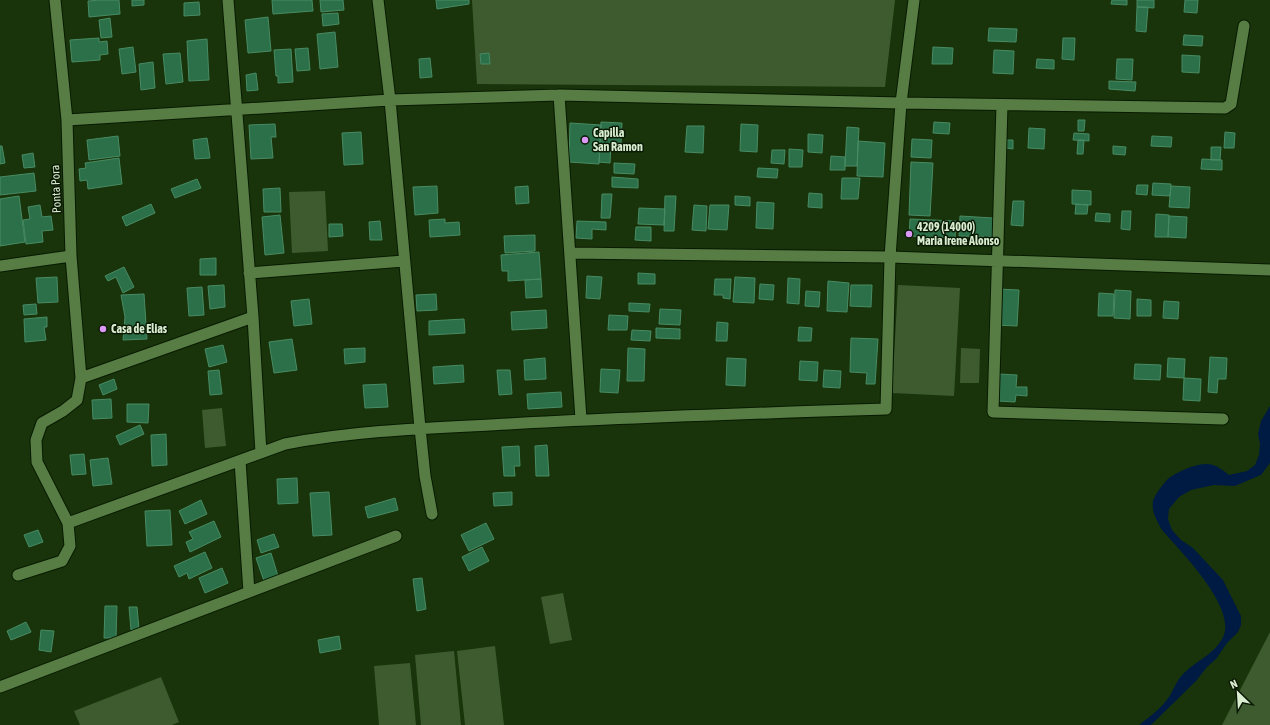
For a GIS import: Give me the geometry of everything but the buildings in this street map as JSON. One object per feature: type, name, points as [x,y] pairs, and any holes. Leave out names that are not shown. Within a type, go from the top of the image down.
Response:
[{"type":"street","name":"Ponta Pora","points":[[55,0],[67,120],[71,256],[81,378],[78,400],[42,423],[36,440],[37,462],[68,523]]},
{"type":"street","points":[[228,0],[253,317],[261,454]]},
{"type":"street","points":[[378,0],[390,100],[425,476],[432,514]]},
{"type":"street","points":[[18,575],[62,561],[70,546],[68,523],[285,444],[316,438],[420,428],[581,420],[886,409],[890,257],[901,104],[914,0]]},
{"type":"street","points":[[67,120],[390,100],[559,95],[901,104],[1225,108],[1231,104],[1244,26]]},
{"type":"street","points":[[559,95],[581,420]]},
{"type":"street","points":[[1002,105],[993,412],[1223,419]]},
{"type":"street","points":[[570,252],[890,257],[1270,270]]},
{"type":"street","points":[[0,266],[71,256]]},
{"type":"street","points":[[249,273],[404,261]]},
{"type":"street","points":[[81,378],[253,317]]},
{"type":"street","points":[[240,461],[249,592]]},
{"type":"street","points":[[0,687],[396,536]]},
{"type":"green space","points":[[472,0],[895,0],[885,87],[477,84]]},
{"type":"green space","points":[[325,191],[328,251],[292,253],[289,192]]},
{"type":"green space","points":[[898,285],[960,288],[954,396],[892,393]]},
{"type":"green space","points":[[961,348],[980,349],[979,383],[960,383]]},
{"type":"green space","points":[[222,408],[226,446],[205,448],[202,410]]},
{"type":"green space","points":[[563,593],[572,640],[550,644],[541,597]]},
{"type":"green space","points":[[1270,632],[1270,725],[1222,725]]},
{"type":"green space","points":[[495,646],[504,725],[465,725],[457,651]]},
{"type":"green space","points":[[454,651],[461,725],[421,725],[415,655]]},
{"type":"green space","points":[[410,663],[416,725],[379,725],[374,666]]},
{"type":"green space","points":[[161,677],[179,722],[172,725],[80,725],[74,711]]},
{"type":"water","points":[[1270,406],[1270,463],[1261,475],[1235,486],[1214,485],[1191,490],[1179,497],[1169,509],[1168,519],[1172,530],[1181,540],[1193,548],[1223,580],[1241,616],[1241,625],[1238,632],[1196,681],[1151,725],[1139,725],[1163,704],[1184,673],[1219,644],[1225,627],[1223,613],[1216,597],[1194,566],[1162,530],[1156,520],[1153,501],[1169,478],[1190,467],[1202,464],[1213,465],[1229,475],[1247,471],[1255,465],[1259,455],[1260,444],[1258,434],[1261,421]]},
{"type":"place","name":"Capilla San Ramon","points":[[585,140]]},
{"type":"place","name":"4209 (14000) Maria Irene Alonso","points":[[909,234]]},
{"type":"place","name":"Casa de Elias","points":[[103,329]]}]
